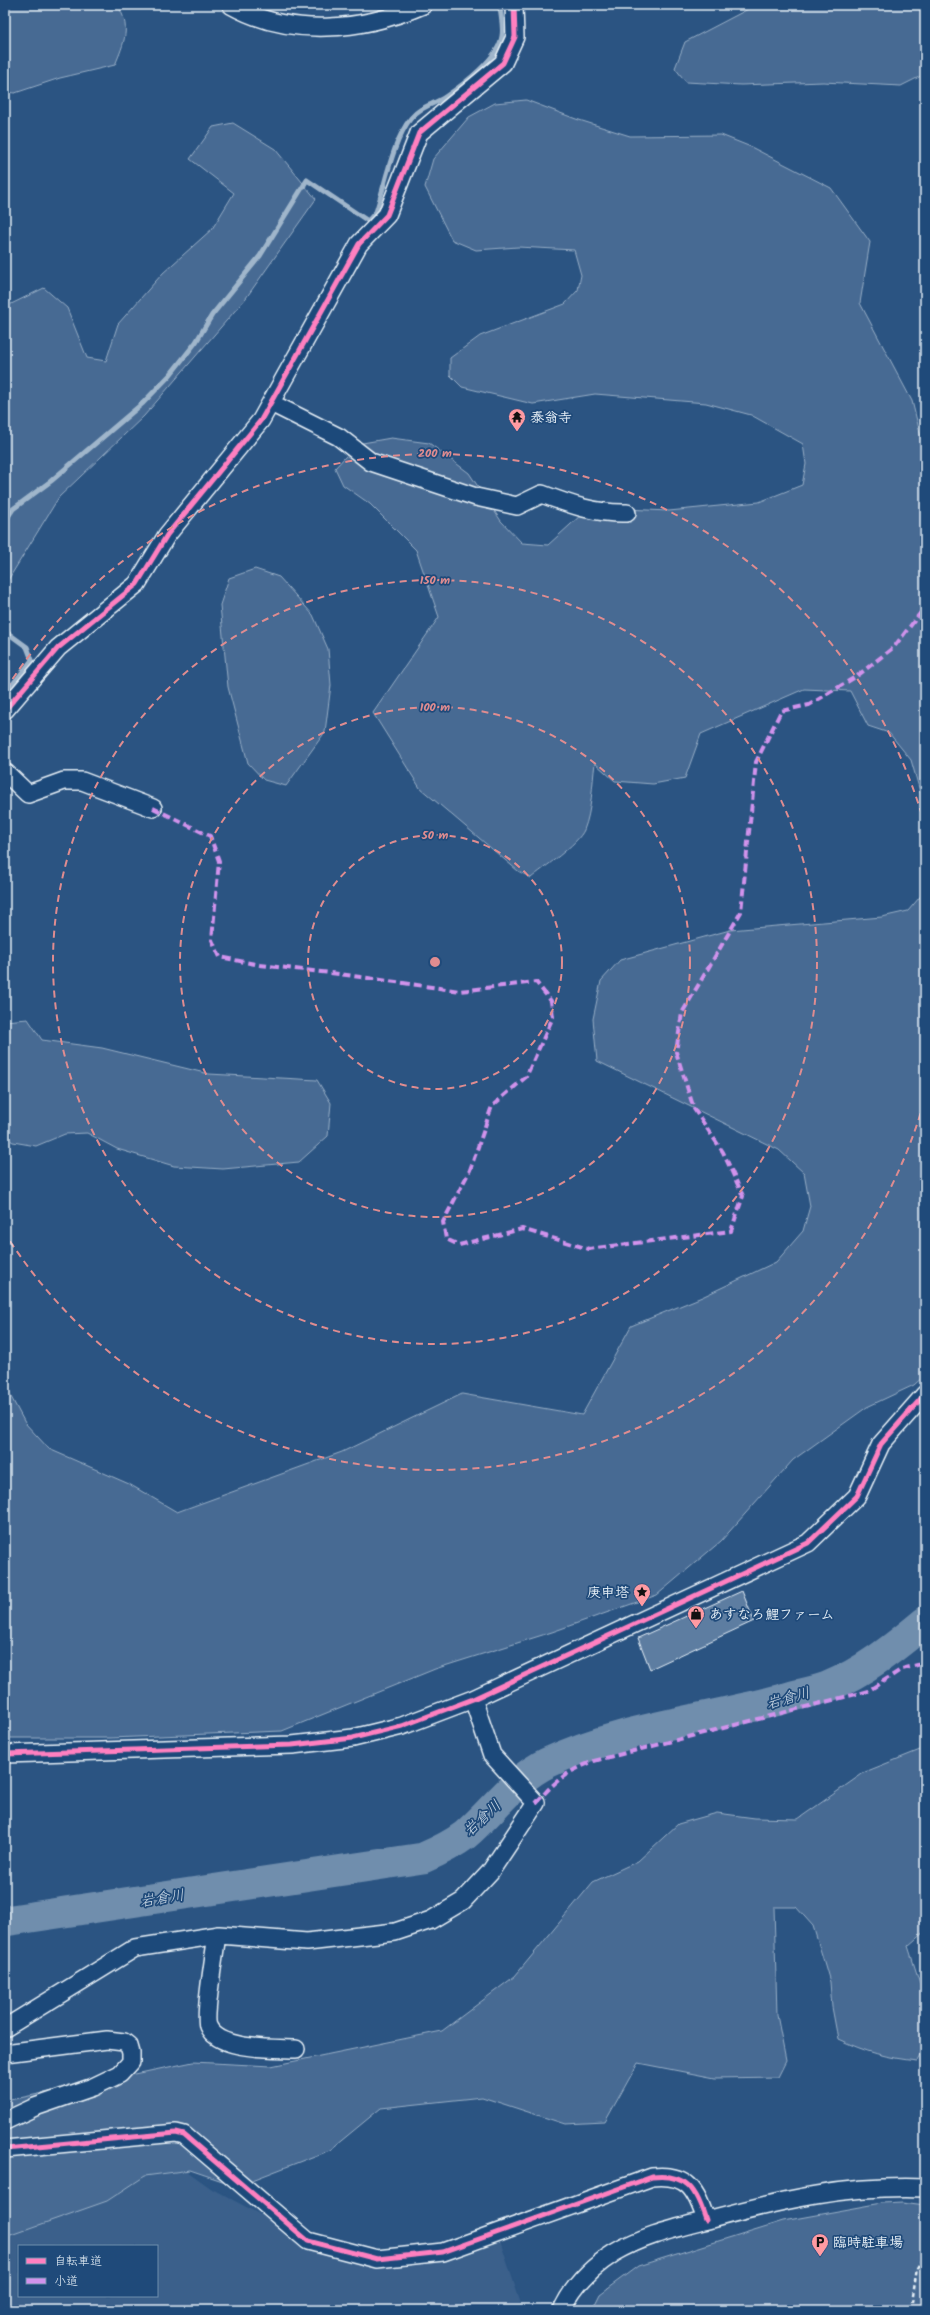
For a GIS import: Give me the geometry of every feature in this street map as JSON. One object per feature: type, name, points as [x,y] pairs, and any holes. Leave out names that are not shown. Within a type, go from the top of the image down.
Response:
[{"type":"street","points":[[231,5],[246,13],[290,26],[344,27],[398,16],[424,5]]},
{"type":"street","points":[[5,710],[58,648],[137,584],[167,535],[261,420],[359,244],[388,215],[418,133],[503,63],[515,37],[514,5]]},
{"type":"street","points":[[271,403],[339,437],[370,462],[476,497],[517,506],[542,494],[581,509],[600,513],[627,513]]},
{"type":"street","points":[[5,772],[28,794],[64,781],[82,781],[153,808]]},
{"type":"street","points":[[5,1754],[292,1745],[353,1738],[402,1726],[473,1699],[808,1543],[857,1496],[881,1444],[925,1394]]},
{"type":"street","points":[[5,2028],[135,1948],[217,1935],[307,1942],[395,1932],[431,1920],[463,1901],[490,1872],[536,1803],[492,1755],[473,1699]]},
{"type":"street","points":[[217,1935],[206,2019],[212,2033],[231,2044],[296,2049]]},
{"type":"street","points":[[5,2053],[107,2040],[124,2042],[129,2046],[131,2062],[120,2074],[93,2087],[35,2107],[5,2121]]},
{"type":"street","points":[[5,2150],[176,2133],[184,2135],[308,2241],[377,2259],[443,2252],[652,2177],[666,2175],[681,2180],[698,2198],[706,2220]]},
{"type":"street","points":[[562,2310],[567,2298],[587,2273],[614,2253],[650,2235],[777,2202],[839,2190],[893,2187],[925,2188]]},
{"type":"path","points":[[911,2310],[918,2268],[925,2254]]},
{"type":"shaded area","points":[[5,5],[117,5],[124,20],[125,35],[124,42],[115,65],[60,78],[15,93],[5,92]]},
{"type":"shaded area","points":[[756,5],[925,5],[925,74],[901,86],[823,82],[741,85],[686,82],[675,68],[685,42]]},
{"type":"shaded area","points":[[526,100],[576,119],[630,136],[721,135],[751,147],[831,188],[870,242],[860,303],[912,401],[925,453],[925,809],[911,760],[889,733],[868,726],[850,691],[804,689],[701,734],[685,778],[653,784],[615,781],[595,763],[590,806],[584,830],[568,849],[531,878],[518,871],[420,788],[373,713],[439,617],[416,550],[370,504],[343,485],[335,468],[357,444],[391,438],[429,443],[469,473],[501,521],[522,543],[548,545],[581,515],[603,508],[669,511],[759,502],[802,485],[806,464],[803,444],[751,415],[706,403],[595,394],[533,404],[462,387],[450,375],[450,358],[480,336],[565,304],[578,290],[581,275],[574,250],[518,247],[476,250],[452,240],[425,187],[433,159],[469,117],[495,103]]},
{"type":"shaded area","points":[[233,123],[275,149],[316,199],[246,298],[144,416],[59,497],[5,585],[5,307],[44,288],[67,308],[87,358],[106,361],[118,324],[163,273],[212,229],[234,193],[190,159],[213,127]]},
{"type":"shaded area","points":[[255,569],[279,577],[313,615],[328,649],[331,685],[325,732],[286,786],[264,780],[248,763],[228,687],[220,605],[229,578]]},
{"type":"shaded area","points":[[925,891],[925,1375],[914,1385],[867,1407],[793,1460],[721,1541],[657,1595],[552,1632],[435,1669],[282,1731],[110,1738],[5,1738],[5,1364],[10,1395],[25,1423],[49,1449],[129,1484],[177,1512],[342,1452],[462,1394],[582,1415],[631,1326],[702,1297],[776,1262],[803,1231],[810,1206],[804,1173],[779,1150],[597,1061],[593,1019],[601,981],[620,960],[730,930],[882,917],[908,911]]},
{"type":"shaded area","points":[[28,1019],[42,1040],[102,1048],[209,1074],[317,1080],[331,1103],[328,1136],[299,1162],[223,1169],[174,1166],[117,1149],[87,1133],[65,1134],[36,1146],[13,1142],[5,1137],[5,1021]]},
{"type":"shaded area","points":[[925,1748],[925,1931],[908,1946],[925,1999],[925,2047],[917,2061],[877,2054],[858,2048],[838,2039],[832,2007],[830,1982],[813,1926],[796,1907],[774,1907],[777,2015],[786,2061],[778,2077],[715,2078],[638,2063],[605,2122],[565,2124],[482,2097],[381,2108],[330,2150],[237,2186],[190,2170],[145,2176],[107,2201],[5,2237],[5,2101],[193,2062],[271,2066],[442,2031],[515,1976],[593,1882],[638,1861],[678,1824],[717,1813],[755,1818],[798,1819],[865,1772]]},
{"type":"shaded area","points":[[166,2166],[184,2169],[212,2189],[271,2220],[375,2266],[423,2264],[499,2238],[523,2310],[5,2310],[5,2204]]},
{"type":"shaded area","points":[[902,2202],[925,2205],[925,2310],[592,2310],[600,2294],[638,2266],[783,2221],[882,2203]]},
{"type":"building","name":"あすなろ鯉ファーム","points":[[742,1591],[754,1621],[650,1669],[638,1638]]},
{"type":"waterway","points":[[5,521],[13,509],[51,481],[143,403],[170,375],[196,342],[212,315],[260,256],[307,180],[368,221],[376,212],[394,150],[399,138],[411,118],[419,111],[441,100],[461,86],[479,70],[494,53],[502,36],[500,5]]},
{"type":"waterway","points":[[5,631],[27,647],[32,660],[5,694]]},
{"type":"waterway","name":"岩倉川","points":[[5,1921],[423,1858],[450,1845],[465,1835],[524,1778],[547,1763],[576,1751],[635,1732],[756,1706],[827,1687],[854,1674],[891,1650],[925,1622]]},
{"type":"waterway","points":[[912,1633],[925,1644]]},
{"type":"marked path","points":[[153,808],[210,836],[219,861],[212,940],[220,957],[260,965],[339,974],[460,991],[536,982],[551,1001],[553,1017],[526,1077],[492,1106],[470,1170],[443,1222],[446,1239],[459,1245],[522,1229],[589,1249],[731,1231],[743,1196],[723,1152],[694,1109],[676,1052],[682,1013],[741,912],[756,762],[781,711],[809,705],[857,676],[894,647],[925,607]]},
{"type":"marked path","points":[[536,1803],[562,1778],[576,1769],[594,1761],[868,1691],[902,1669],[925,1663]]},
{"type":"cycle path","points":[[5,710],[58,648],[137,584],[167,535],[261,420],[359,244],[387,215],[419,133],[503,63],[515,37],[514,5]]},
{"type":"cycle path","points":[[5,1754],[292,1745],[353,1738],[402,1726],[473,1699],[808,1543],[857,1496],[881,1444],[925,1394]]},
{"type":"cycle path","points":[[5,2149],[176,2133],[184,2135],[308,2241],[377,2259],[443,2252],[652,2177],[664,2176],[674,2178],[689,2186],[694,2192],[706,2220]]},
{"type":"place","name":"泰翁寺","points":[[517,432]]},
{"type":"place","name":"庚申塔","points":[[642,1607]]},
{"type":"place","name":"あすなろ鯉ファーム","points":[[696,1629]]},
{"type":"place","name":"臨時駐車場","points":[[820,2257]]}]
